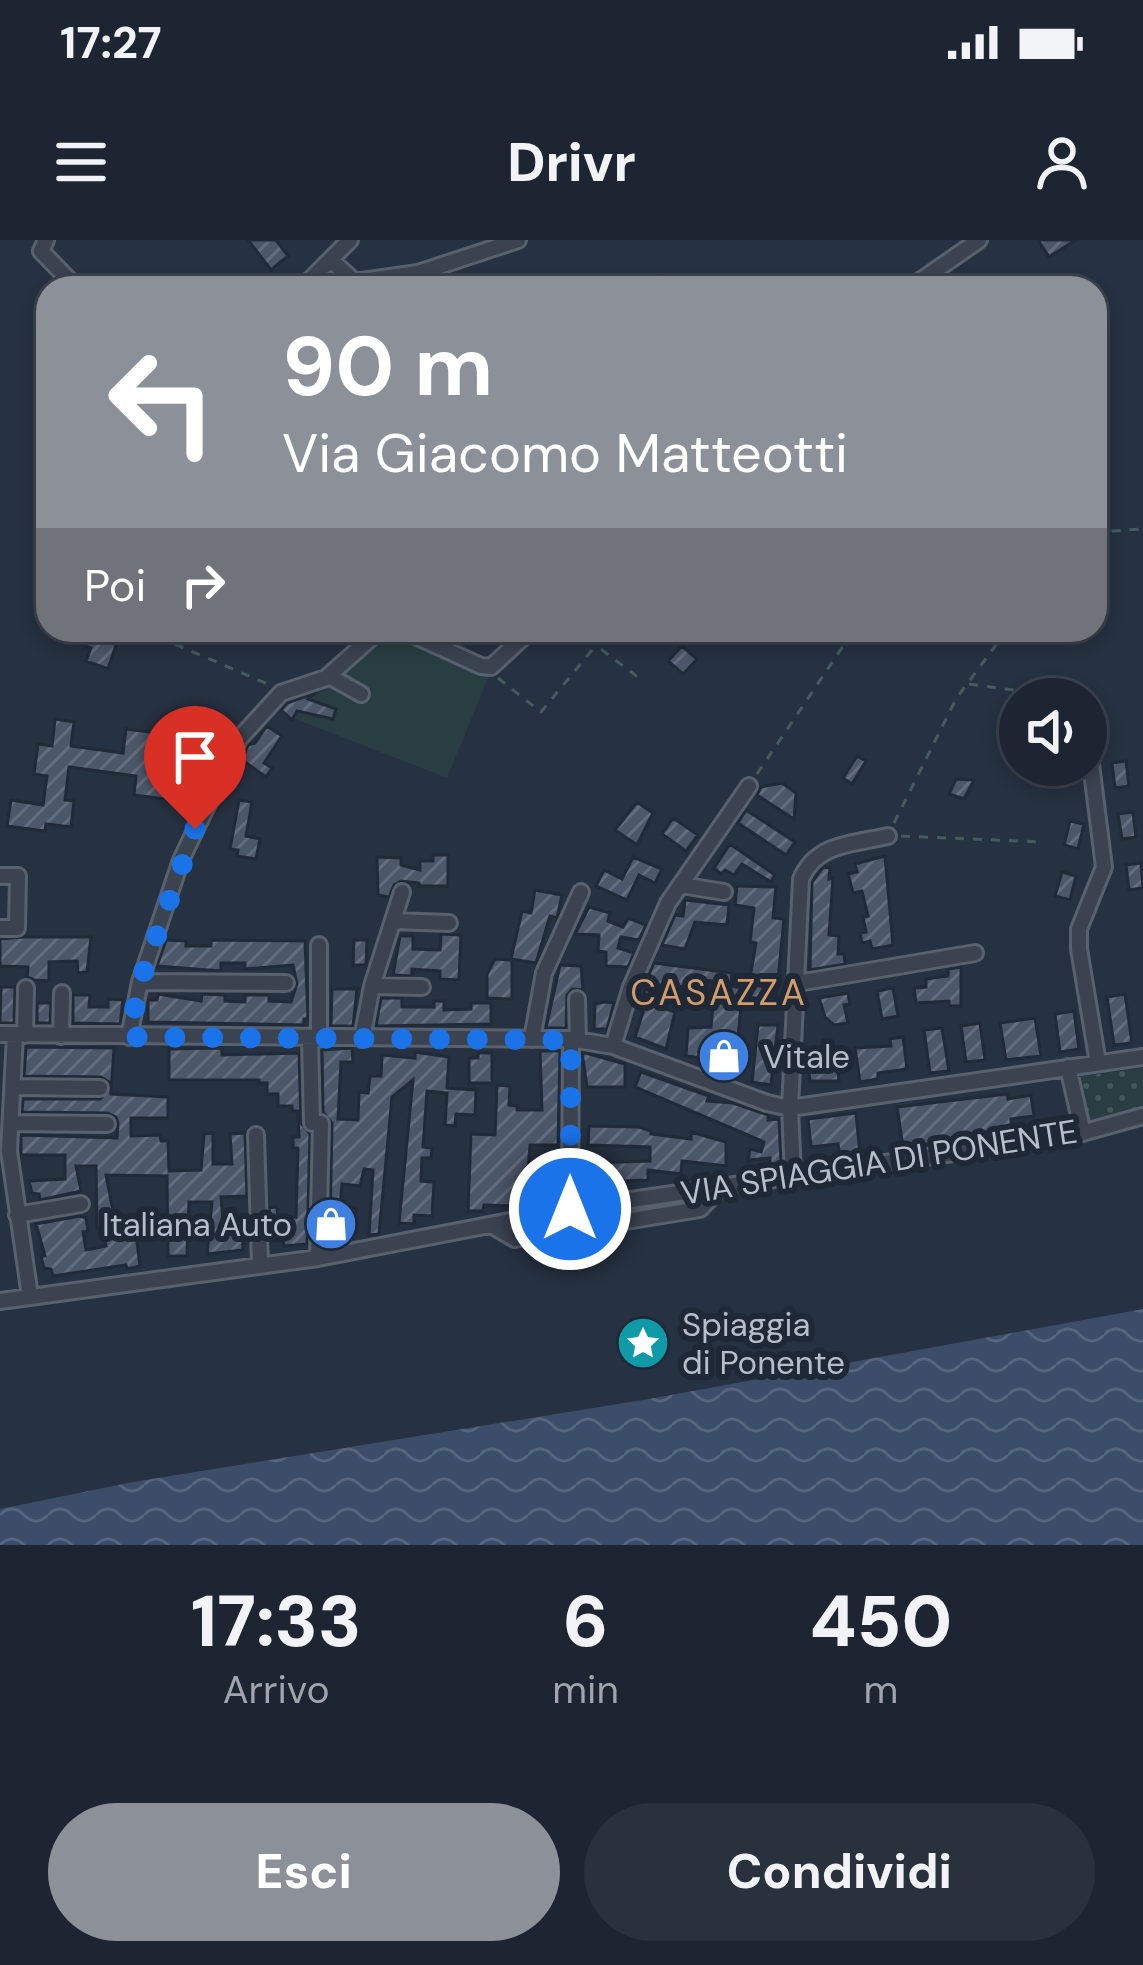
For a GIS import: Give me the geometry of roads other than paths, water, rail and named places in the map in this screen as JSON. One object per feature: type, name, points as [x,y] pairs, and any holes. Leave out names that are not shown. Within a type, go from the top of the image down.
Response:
[{"type":"street","points":[[46,240],[41,251],[65,276]]},
{"type":"street","points":[[314,276],[350,240]]},
{"type":"street","points":[[397,276],[518,240]]},
{"type":"street","points":[[927,276],[979,240]]},
{"type":"street","points":[[331,260],[349,276]]},
{"type":"street","points":[[129,1037],[140,982],[181,860],[239,739],[281,693],[329,676],[367,642]]},
{"type":"street","points":[[428,642],[490,667],[518,642]]},
{"type":"street","points":[[329,676],[361,694]]},
{"type":"street","points":[[613,1046],[631,987],[668,903],[749,786]]},
{"type":"street","points":[[1094,786],[1104,867],[1079,929],[1079,949],[1099,1063]]},
{"type":"street","points":[[793,1175],[790,1108],[801,878],[807,864],[826,849],[888,836]]},
{"type":"street","points":[[0,876],[17,876],[17,928],[0,928]]},
{"type":"street","points":[[681,885],[724,892]]},
{"type":"street","points":[[362,1039],[372,986],[402,892]]},
{"type":"street","points":[[528,1039],[544,973],[581,892]]},
{"type":"street","points":[[393,921],[448,923]]},
{"type":"street","points":[[528,1039],[538,971],[562,922]]},
{"type":"street","points":[[318,1258],[321,1123],[312,1123],[319,945]]},
{"type":"street","points":[[798,983],[975,953]]},
{"type":"street","points":[[140,982],[286,983]]},
{"type":"street","points":[[372,986],[422,987]]},
{"type":"street","points":[[26,988],[13,1035],[5,1171],[30,1296]]},
{"type":"street","points":[[61,1036],[62,993]]},
{"type":"street","points":[[570,1209],[577,999]]},
{"type":"street","points":[[13,1035],[574,1040],[613,1046],[790,1108],[1143,1057]]},
{"type":"street","points":[[1068,1067],[1083,1133]]},
{"type":"street","points":[[13,1087],[100,1088]]},
{"type":"street","name":"VIA SPIAGGIA DI PONENTE","points":[[0,1301],[318,1258],[570,1209],[1083,1133],[1143,1116]]},
{"type":"street","points":[[11,1123],[107,1124]]},
{"type":"street","points":[[256,1135],[260,1265]]},
{"type":"street","points":[[491,1225],[515,1238],[700,1209],[722,1186]]},
{"type":"street","points":[[17,1215],[81,1204]]},
{"type":"water","points":[[1143,1309],[1143,1545],[0,1545],[0,1509],[133,1482],[649,1399]]},
{"type":"place","name":"Vitale","points":[[724,1056]]},
{"type":"place","name":"Italiana Auto","points":[[331,1224]]},
{"type":"place","name":"Spiaggia di Ponente","points":[[643,1343]]},
{"type":"district","name":"CASAZZA","points":[[719,992]]}]
